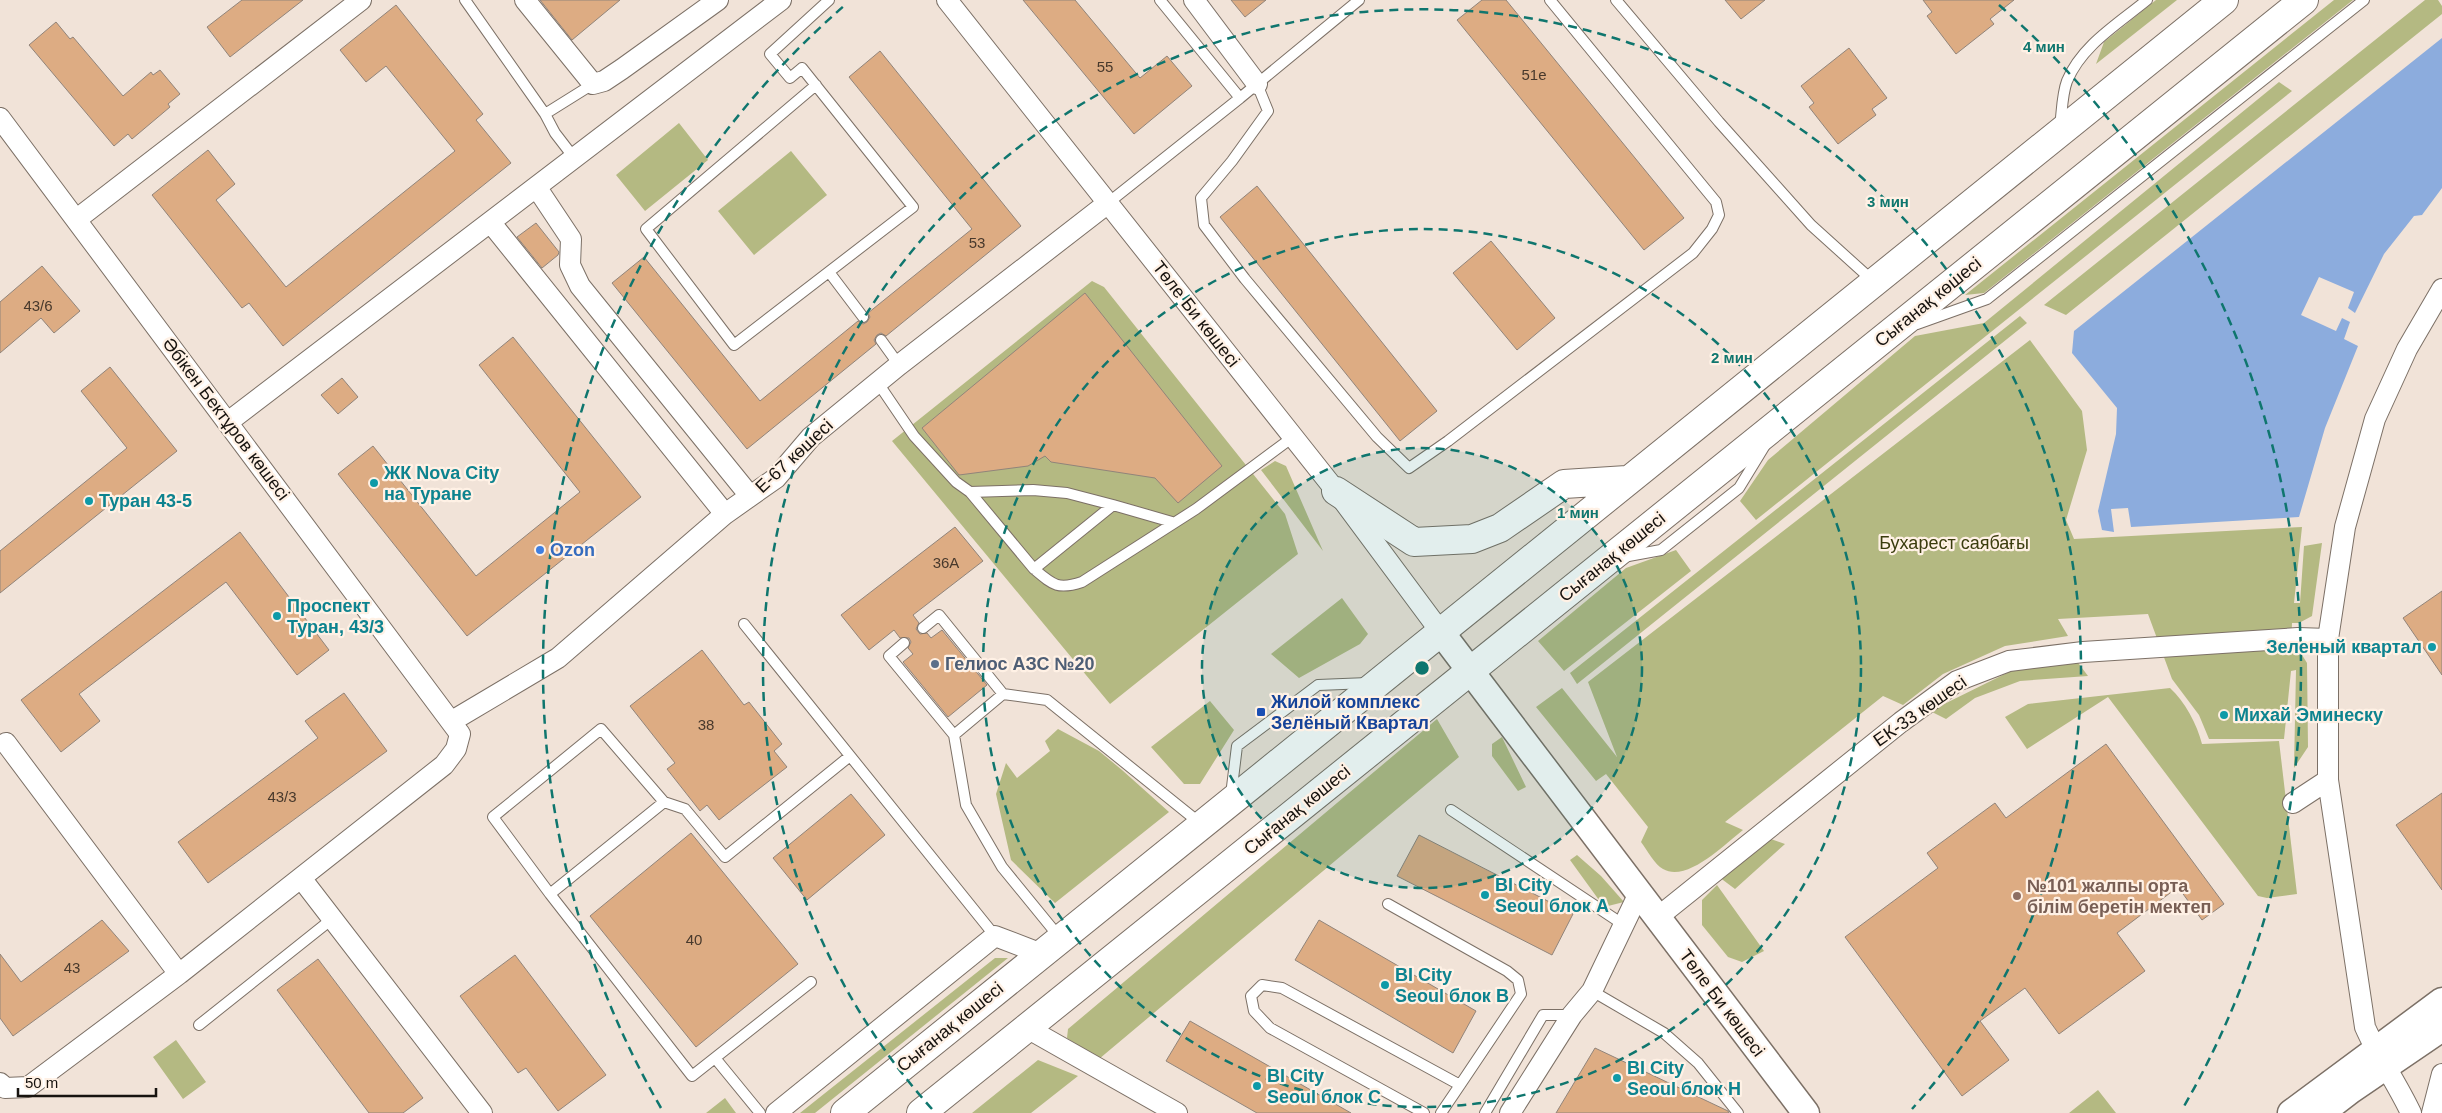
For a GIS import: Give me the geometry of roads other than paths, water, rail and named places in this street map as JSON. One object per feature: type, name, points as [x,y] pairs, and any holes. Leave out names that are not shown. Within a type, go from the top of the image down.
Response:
[{"type":"main road","name":"Сығанақ көшесі","points":[[844,1113],[1440,630],[2224,0]]},
{"type":"main road","name":"Сығанақ көшесі","points":[[921,1113],[2304,0]]},
{"type":"main road","points":[[1336,491],[1414,542],[1472,539],[1500,528],[1564,484],[1627,480]]},
{"type":"street","points":[[77,219],[361,0]]},
{"type":"street","points":[[526,0],[573,62],[593,84],[604,81],[622,69],[718,0]]},
{"type":"street","points":[[228,422],[781,0]]},
{"type":"street","name":"Төле Би көшесі","points":[[948,0],[1336,491],[1806,1113]]},
{"type":"street","points":[[1194,0],[1257,84]]},
{"type":"street","name":"Әбікен Бектұров көшесі","points":[[0,118],[452,721]]},
{"type":"street","points":[[537,188],[571,239],[570,265],[580,286],[750,496]]},
{"type":"street","name":"Е-67 көшесі","points":[[452,721],[558,658],[726,514],[776,478],[811,437],[899,365],[1108,203]]},
{"type":"street","points":[[491,223],[726,514]]},
{"type":"street","points":[[2411,1113],[2365,1027],[2328,780],[2328,639],[2345,527],[2375,419],[2407,349],[2441,293]]},
{"type":"street","name":"ЕК-33 көшесі","points":[[1658,917],[1900,722],[1956,681],[2009,661],[2083,652],[2298,638],[2328,639]]},
{"type":"street","points":[[0,1083],[5,1088],[28,1087],[179,974],[444,764],[456,749],[460,734],[452,721]]},
{"type":"street","points":[[6,742],[179,974]]},
{"type":"street","points":[[2293,803],[2328,780]]},
{"type":"street","points":[[301,878],[482,1113]]},
{"type":"street","points":[[1510,1113],[1572,1015],[1592,991],[1624,925],[1632,884]]},
{"type":"street","points":[[776,1113],[995,936],[1051,946]]},
{"type":"street","points":[[2321,1113],[2442,1002]]},
{"type":"street","points":[[1026,1028],[1176,1113]]},
{"type":"street","points":[[2290,1113],[2380,1058],[2442,1028]]},
{"type":"street","points":[[2432,1113],[2442,1074]]},
{"type":"lane","points":[[465,0],[545,114],[555,133],[575,159]]},
{"type":"lane","points":[[816,86],[646,229],[734,344],[913,208],[802,68],[790,78],[770,54],[829,0]]},
{"type":"lane","points":[[1160,0],[1240,98]]},
{"type":"lane","points":[[1108,203],[1359,0]]},
{"type":"lane","points":[[1257,84],[1268,111],[1232,161],[1201,198],[1204,225],[1245,280],[1377,437],[1409,468],[1456,435],[1693,253],[1712,228],[1719,215],[1716,202],[1550,0]]},
{"type":"lane","points":[[1616,0],[1719,122],[1811,226],[1874,282]]},
{"type":"lane","points":[[2059,133],[2067,83],[2076,66],[2088,48],[2147,0]]},
{"type":"lane","points":[[1888,335],[1987,299],[2364,0]]},
{"type":"lane","points":[[545,114],[593,84]]},
{"type":"lane","points":[[829,272],[864,317]]},
{"type":"lane","points":[[881,340],[899,365]]},
{"type":"lane","points":[[878,382],[914,436],[956,482],[970,492],[1034,569],[1051,583],[1065,587],[1082,582],[1196,508],[1293,437]]},
{"type":"lane","points":[[970,492],[1033,490],[1067,493],[1172,522]]},
{"type":"lane","points":[[1034,569],[1113,505]]},
{"type":"lane","points":[[923,628],[939,615],[1003,694],[1047,700],[1202,824]]},
{"type":"lane","points":[[744,624],[995,936]]},
{"type":"lane","points":[[904,643],[889,656],[954,735],[966,805],[1051,946]]},
{"type":"lane","points":[[1231,801],[1237,746],[1318,685],[1377,682]]},
{"type":"lane","points":[[954,735],[1003,694]]},
{"type":"lane","points":[[811,982],[692,1076],[550,894],[493,817],[601,729],[664,802],[685,809],[725,857],[850,756]]},
{"type":"lane","points":[[550,894],[664,802]]},
{"type":"lane","points":[[1451,810],[1624,925]]},
{"type":"lane","points":[[1388,904],[1507,971],[1518,980],[1521,994],[1441,1113]]},
{"type":"lane","points":[[199,1025],[332,919]]},
{"type":"lane","points":[[1424,1113],[1270,1028],[1254,1012],[1251,996],[1262,984],[1282,988],[1460,1085]]},
{"type":"lane","points":[[1592,991],[1664,1033],[1698,1063],[1738,1113]]},
{"type":"lane","points":[[1485,1113],[1543,1015],[1572,1015]]},
{"type":"lane","points":[[716,1058],[760,1113]]},
{"type":"water","points":[[2442,38],[2442,188],[2422,215],[2414,216],[2384,254],[2355,313],[2348,308],[2354,292],[2319,277],[2301,315],[2336,331],[2342,318],[2350,322],[2344,339],[2358,346],[2325,428],[2299,517],[2131,527],[2128,508],[2111,509],[2114,532],[2102,530],[2098,511],[2116,434],[2117,408],[2072,353],[2074,331]]},
{"type":"place","name":"ЖК Nova City на Туране","points":[[374,483]]},
{"type":"place","name":"Туран 43-5","points":[[89,501]]},
{"type":"place","name":"Ozon","points":[[540,550]]},
{"type":"place","name":"Проспект Туран, 43/3","points":[[277,616]]},
{"type":"place","name":"Зеленый квартал","points":[[2432,647]]},
{"type":"place","name":"Гелиос АЗС №20","points":[[935,664]]},
{"type":"place","name":"Жилой комплекс Зелёный Квартал","points":[[1261,712]]},
{"type":"place","name":"Михай Эминеску","points":[[2224,715]]},
{"type":"place","name":"BI City Seoul блок A","points":[[1485,895]]},
{"type":"place","name":"№101 жалпы орта білім беретін мектеп","points":[[2017,896]]},
{"type":"place","name":"BI City Seoul блок B","points":[[1385,985]]},
{"type":"place","name":"BI City Seoul блок H","points":[[1617,1078]]},
{"type":"place","name":"BI City Seoul блок C","points":[[1257,1086]]},
{"type":"park label","name":"Бухарест саябағы","points":[[1954,543]]}]
